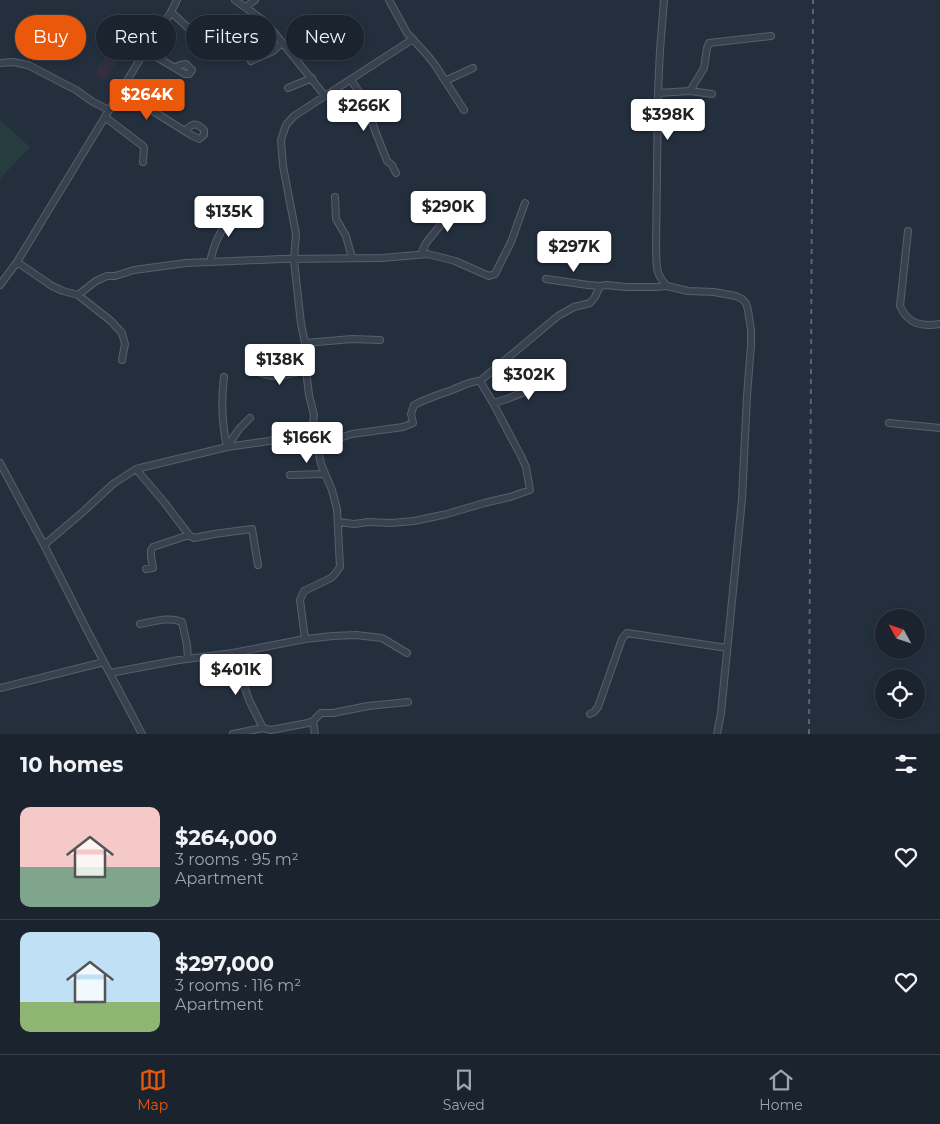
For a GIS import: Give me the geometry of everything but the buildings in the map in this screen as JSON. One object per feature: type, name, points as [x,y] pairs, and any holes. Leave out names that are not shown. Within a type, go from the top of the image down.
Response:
[{"type":"street","points":[[169,15],[177,0]]},
{"type":"street","points":[[235,0],[263,20],[325,96]]},
{"type":"street","points":[[246,7],[255,0]]},
{"type":"street","points":[[389,0],[406,33],[428,56],[464,110]]},
{"type":"street","points":[[664,0],[658,93],[656,213],[657,269],[661,280],[667,286]]},
{"type":"street","points":[[171,12],[186,26]]},
{"type":"street","points":[[690,90],[704,68],[707,48],[710,44],[771,36]]},
{"type":"street","points":[[305,639],[300,600],[304,591],[336,574],[340,567],[338,522],[332,490],[321,464],[312,431],[314,415],[309,395],[305,343],[294,260],[296,234],[283,166],[281,140],[286,125],[294,116],[413,39]]},
{"type":"street","points":[[251,62],[273,51],[282,43]]},
{"type":"street","points":[[0,285],[2,277],[17,262],[139,60]]},
{"type":"street","points":[[162,60],[175,68]]},
{"type":"street","points":[[0,63],[13,62],[28,65],[109,110]]},
{"type":"street","points":[[445,81],[473,68]]},
{"type":"street","points":[[288,88],[312,78]]},
{"type":"street","points":[[351,80],[365,100],[387,161],[392,165],[396,173]]},
{"type":"street","points":[[658,93],[690,90],[712,94]]},
{"type":"street","points":[[121,91],[185,131]]},
{"type":"street","points":[[105,117],[143,146],[143,162]]},
{"type":"street","points":[[335,197],[336,220],[346,236],[352,258]]},
{"type":"street","points":[[78,295],[96,281],[107,276],[115,276],[134,270],[158,266],[186,263],[403,257],[428,254],[455,261],[489,276],[495,274],[510,242],[525,202]]},
{"type":"street","points":[[421,254],[426,243],[461,204]]},
{"type":"street","points":[[210,262],[219,234],[238,208]]},
{"type":"street","points":[[908,231],[900,306],[904,314],[919,325],[940,324]]},
{"type":"street","points":[[17,262],[52,286],[78,295],[111,321],[122,333],[125,344],[122,360]]},
{"type":"street","points":[[546,279],[588,286],[606,285],[656,288],[667,286],[688,291],[714,292],[736,296],[742,298],[746,303],[750,318],[751,345],[742,499],[721,713],[717,734]]},
{"type":"street","points":[[317,444],[352,434],[403,428],[413,423],[411,414],[414,405],[473,381],[480,381],[558,316],[574,307],[590,302],[595,297],[600,286]]},
{"type":"street","points":[[305,343],[352,339],[380,340]]},
{"type":"street","points":[[255,371],[268,376],[288,376],[306,370]]},
{"type":"street","points":[[224,377],[222,390],[224,433],[227,447]]},
{"type":"street","points":[[493,403],[559,378]]},
{"type":"street","points":[[338,522],[354,524],[414,521],[448,514],[530,490],[526,467],[480,381]]},
{"type":"street","points":[[227,447],[239,429],[250,418]]},
{"type":"street","points":[[889,423],[940,428]]},
{"type":"street","points":[[44,545],[113,484],[136,470],[227,447],[269,441],[312,431]]},
{"type":"street","points":[[0,463],[142,734]]},
{"type":"street","points":[[136,470],[189,535],[194,538],[252,529],[258,565]]},
{"type":"street","points":[[290,475],[325,474]]},
{"type":"street","points":[[146,569],[154,568],[150,556],[151,550],[154,547],[189,535]]},
{"type":"street","points":[[140,624],[168,619],[176,619],[182,622],[188,659]]},
{"type":"street","points":[[590,714],[598,707],[622,639],[627,633],[727,648]]},
{"type":"street","points":[[110,673],[305,639],[333,636],[371,636],[382,638],[407,653]]},
{"type":"street","points":[[233,653],[249,700],[263,728]]},
{"type":"street","points":[[0,688],[104,662]]},
{"type":"street","points":[[233,734],[263,728],[271,730],[308,723],[321,713],[333,713],[368,706],[408,702]]},
{"type":"street","points":[[313,721],[315,734]]},
{"type":"shaded area","points":[[102,60],[117,60],[105,80],[96,75],[100,64],[103,66],[104,63],[101,62]]},
{"type":"green space","points":[[0,120],[30,147],[0,179]]},
{"type":"railway","points":[[809,734],[813,0]]}]
